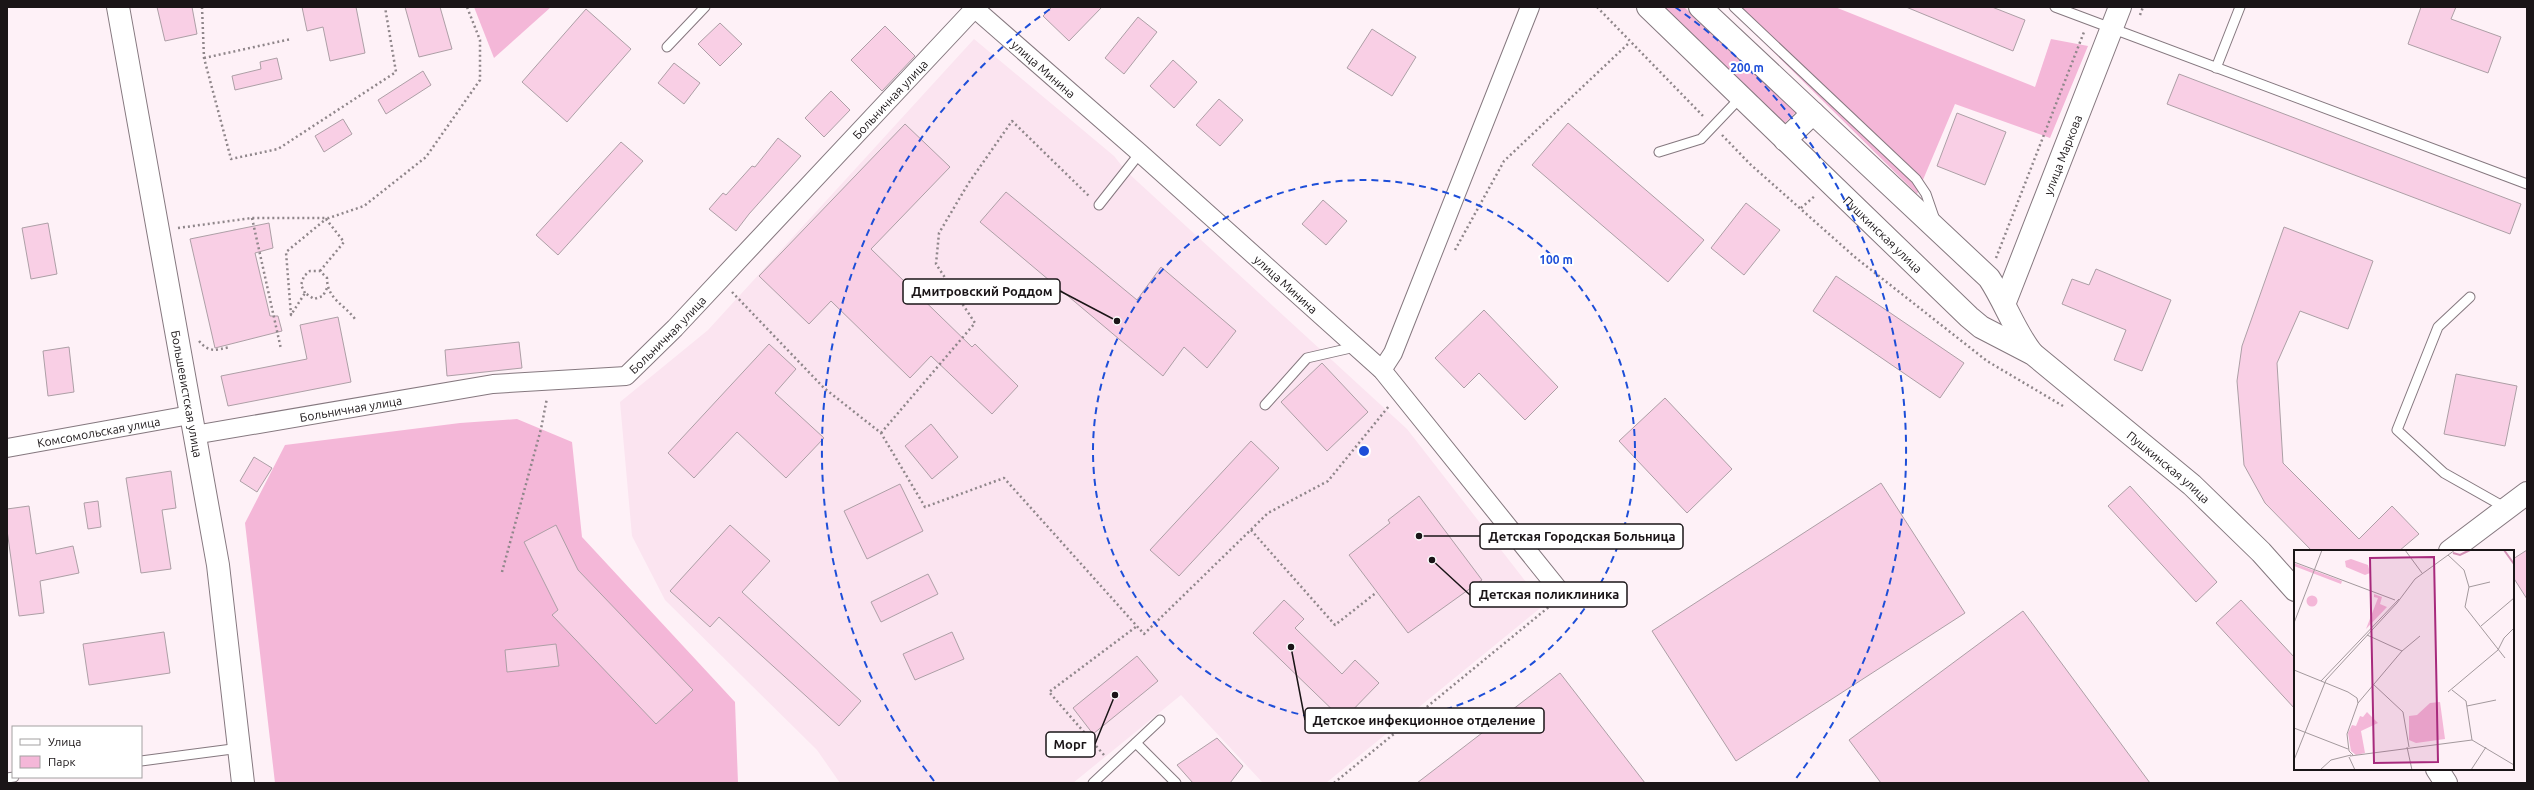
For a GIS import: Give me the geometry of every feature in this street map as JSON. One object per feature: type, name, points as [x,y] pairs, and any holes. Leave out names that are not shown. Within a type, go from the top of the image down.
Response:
[{"type":"main road","name":"Большевистская улица","points":[[118,7],[218,565],[243,783]]},
{"type":"main road","name":"Пушкинская улица","points":[[1648,7],[1740,98],[1969,317],[1981,326],[2033,354]]},
{"type":"main road","name":"Пушкинская улица","points":[[1700,7],[1989,278],[2005,302],[2023,342],[2033,354],[2192,485],[2261,552],[2294,589]]},
{"type":"main road","name":"улица Маркова","points":[[2005,302],[2120,7]]},
{"type":"main road","points":[[1785,140],[1813,113]]},
{"type":"main road","points":[[1981,326],[2005,302]]},
{"type":"main road","points":[[2451,550],[2527,493]]},
{"type":"main road","points":[[2438,770],[2446,783]]},
{"type":"street","points":[[1382,370],[1393,353],[1530,7]]},
{"type":"street","name":"Больничная улица","points":[[192,425],[493,384],[550,379],[626,376],[720,279],[974,8]]},
{"type":"street","name":"улица Минина","points":[[974,8],[1140,153],[1382,370],[1563,595]]},
{"type":"street","name":"Комсомольская улица","points":[[7,448],[192,425]]},
{"type":"lane","points":[[667,47],[705,7]]},
{"type":"lane","points":[[1734,7],[1916,180],[1926,194],[1939,231]]},
{"type":"lane","points":[[2055,7],[2527,184]]},
{"type":"lane","points":[[2216,68],[2240,7]]},
{"type":"lane","points":[[1659,152],[1700,139],[1740,98]]},
{"type":"lane","points":[[1098,205],[1140,153]]},
{"type":"lane","points":[[2470,297],[2438,327],[2397,430],[2444,473],[2506,508]]},
{"type":"lane","points":[[1265,405],[1307,358],[1356,347]]},
{"type":"lane","points":[[1093,783],[1160,720]]},
{"type":"lane","points":[[1136,743],[1176,783]]},
{"type":"lane","points":[[142,761],[240,748]]},
{"type":"path","points":[[202,7],[204,58],[231,159],[278,149],[396,72],[385,7]]},
{"type":"path","points":[[177,228],[252,218],[326,219],[364,206],[426,157],[480,80],[480,40],[467,7]]},
{"type":"path","points":[[1597,7],[1750,164],[1856,258],[1987,361]]},
{"type":"path","points":[[1989,278],[2089,20]]},
{"type":"path","points":[[204,58],[291,39]]},
{"type":"path","points":[[1453,254],[1504,161],[1630,42]]},
{"type":"path","points":[[881,433],[975,323],[936,264],[939,233],[968,184],[1012,121],[1098,205]]},
{"type":"path","points":[[252,218],[281,349]]},
{"type":"path","points":[[320,271],[344,242],[326,219]]},
{"type":"path","points":[[305,293],[291,315],[286,252],[326,219]]},
{"type":"path","points":[[310,270],[320,271],[327,278],[327,288],[323,296],[314,299],[305,293],[301,285],[304,276],[310,270]]},
{"type":"path","points":[[720,279],[824,388],[881,433],[925,507],[1004,478],[1144,634],[1268,513],[1328,481],[1399,392]]},
{"type":"path","points":[[327,288],[337,303],[355,319]]},
{"type":"path","points":[[198,341],[205,348],[213,351],[230,347]]},
{"type":"path","points":[[502,572],[541,429],[550,379]]},
{"type":"path","points":[[1251,530],[1335,625],[1376,592]]},
{"type":"path","points":[[1334,783],[1563,595]]},
{"type":"path","points":[[1113,765],[1049,692],[1137,626]]},
{"type":"shaded area","points":[[974,39],[1114,156],[1126,171],[1407,429],[1544,605],[1326,783],[1263,783],[1181,695],[1073,783],[840,783],[817,750],[665,600],[632,536],[620,402],[708,330]]},
{"type":"green space","points":[[474,7],[551,7],[494,58]]},
{"type":"green space","points":[[1661,7],[1684,7],[1796,112],[1783,125]]},
{"type":"green space","points":[[1728,7],[1835,7],[2035,87],[2051,39],[2088,46],[2050,138],[1955,104],[1917,194]]},
{"type":"green space","points":[[517,419],[572,442],[582,537],[735,702],[738,783],[275,783],[245,523],[285,445],[460,423]]},
{"type":"building","points":[[157,7],[192,7],[197,34],[165,41]]},
{"type":"building","points":[[302,7],[356,7],[365,53],[330,61],[323,27],[307,31]]},
{"type":"building","points":[[405,7],[440,7],[452,49],[419,57]]},
{"type":"building","points":[[1052,7],[1102,7],[1069,41],[1043,16]]},
{"type":"building","points":[[1906,7],[1992,7],[2025,20],[2013,51]]},
{"type":"building","points":[[2421,7],[2456,7],[2451,19],[2501,37],[2488,73],[2408,44]]},
{"type":"building","points":[[586,9],[631,49],[567,122],[522,82]]},
{"type":"building","points":[[1138,17],[1157,32],[1124,74],[1105,58]]},
{"type":"building","points":[[720,23],[742,44],[720,66],[698,44]]},
{"type":"building","points":[[885,26],[915,56],[882,91],[851,60]]},
{"type":"building","points":[[1372,29],[1416,57],[1392,96],[1347,68]]},
{"type":"building","points":[[277,58],[282,79],[235,90],[232,76],[261,69],[260,62]]},
{"type":"building","points":[[1173,60],[1197,82],[1174,108],[1150,86]]},
{"type":"building","points":[[674,63],[700,83],[684,104],[658,83]]},
{"type":"building","points":[[423,71],[431,85],[386,114],[378,100]]},
{"type":"building","points":[[2179,74],[2521,204],[2510,234],[2167,104]]},
{"type":"building","points":[[831,91],[850,110],[824,137],[805,118]]},
{"type":"building","points":[[1219,99],[1243,120],[1220,146],[1196,125]]},
{"type":"building","points":[[1957,113],[2006,132],[1985,185],[1937,166]]},
{"type":"building","points":[[343,119],[352,134],[324,152],[315,136]]},
{"type":"building","points":[[1568,123],[1704,240],[1668,282],[1532,165]]},
{"type":"building","points":[[905,124],[950,167],[871,249],[972,347],[975,344],[1018,386],[992,414],[931,356],[910,378],[831,301],[809,324],[759,276]]},
{"type":"building","points":[[778,138],[801,156],[749,214],[736,231],[709,209],[723,193],[726,195],[752,166],[755,167]]},
{"type":"building","points":[[621,142],[643,161],[558,255],[536,235]]},
{"type":"building","points":[[1006,192],[1137,300],[1161,267],[1236,331],[1207,368],[1184,347],[1163,376],[980,222]]},
{"type":"building","points":[[1323,200],[1347,221],[1326,245],[1302,224]]},
{"type":"building","points":[[1746,203],[1780,230],[1744,275],[1711,248]]},
{"type":"building","points":[[48,223],[57,274],[31,279],[22,228]]},
{"type":"building","points":[[269,223],[273,248],[255,253],[270,316],[278,316],[282,331],[215,348],[190,239]]},
{"type":"building","points":[[2284,227],[2373,261],[2348,329],[2300,311],[2277,363],[2283,463],[2359,539],[2392,506],[2419,534],[2400,550],[2311,550],[2265,503],[2244,465],[2237,381],[2242,346]]},
{"type":"building","points":[[2096,269],[2171,300],[2142,371],[2114,360],[2126,330],[2062,304],[2072,279],[2089,285]]},
{"type":"building","points":[[1836,276],[1964,363],[1940,398],[1813,311]]},
{"type":"building","points":[[1484,310],[1558,387],[1525,420],[1479,373],[1464,388],[1435,358]]},
{"type":"building","points":[[338,317],[351,382],[228,406],[221,376],[307,359],[300,325]]},
{"type":"building","points":[[519,342],[522,368],[447,376],[445,350]]},
{"type":"building","points":[[769,344],[796,369],[775,393],[824,438],[786,478],[737,432],[694,478],[668,453]]},
{"type":"building","points":[[69,347],[74,392],[48,396],[43,351]]},
{"type":"building","points":[[1322,363],[1368,412],[1327,451],[1281,402]]},
{"type":"building","points":[[2456,374],[2517,386],[2505,446],[2444,434]]},
{"type":"building","points":[[1665,398],[1732,469],[1687,513],[1619,441]]},
{"type":"building","points":[[931,424],[958,457],[932,479],[905,446]]},
{"type":"building","points":[[1251,441],[1279,468],[1179,576],[1150,550]]},
{"type":"building","points":[[254,457],[272,468],[257,492],[240,481]]},
{"type":"building","points":[[171,471],[176,508],[162,510],[171,569],[141,573],[126,478]]},
{"type":"building","points":[[1881,483],[1965,613],[1736,761],[1652,631]]},
{"type":"building","points":[[900,484],[923,531],[867,559],[844,511]]},
{"type":"building","points":[[2130,486],[2217,582],[2196,602],[2108,506]]},
{"type":"building","points":[[1419,496],[1482,580],[1408,633],[1349,555],[1390,523],[1388,520]]},
{"type":"building","points":[[98,501],[101,527],[88,529],[84,503]]},
{"type":"building","points":[[29,506],[36,554],[73,546],[79,573],[40,581],[44,613],[19,616],[7,530],[7,509]]},
{"type":"building","points":[[556,525],[578,570],[693,690],[656,724],[552,615],[558,610],[524,542]]},
{"type":"building","points":[[730,525],[770,561],[742,592],[861,701],[839,726],[719,617],[710,627],[670,591]]},
{"type":"building","points":[[2527,550],[2527,599],[2514,579],[2514,558]]},
{"type":"building","points":[[928,574],[938,594],[881,622],[871,602]]},
{"type":"building","points":[[1284,600],[1304,619],[1295,628],[1342,674],[1355,660],[1379,683],[1343,720],[1253,633]]},
{"type":"building","points":[[2241,600],[2294,657],[2294,708],[2216,623]]},
{"type":"building","points":[[2023,611],[2150,783],[1881,783],[1849,740]]},
{"type":"building","points":[[164,632],[170,673],[89,685],[83,644]]},
{"type":"building","points":[[952,632],[964,659],[915,680],[903,654]]},
{"type":"building","points":[[556,644],[559,666],[507,672],[505,650]]},
{"type":"building","points":[[1137,656],[1158,681],[1093,734],[1073,708]]},
{"type":"building","points":[[1560,673],[1645,783],[1417,783]]},
{"type":"building","points":[[1217,738],[1243,766],[1230,783],[1193,783],[1177,765]]},
{"type":"place","name":"Дмитровский Роддом","points":[[1117,321]]},
{"type":"place","name":"Детская Городская Больница","points":[[1419,536]]},
{"type":"place","name":"Детская поликлиника","points":[[1432,560]]},
{"type":"place","name":"Детское инфекционное отделение","points":[[1291,647]]},
{"type":"place","name":"Морг","points":[[1115,695]]}]
